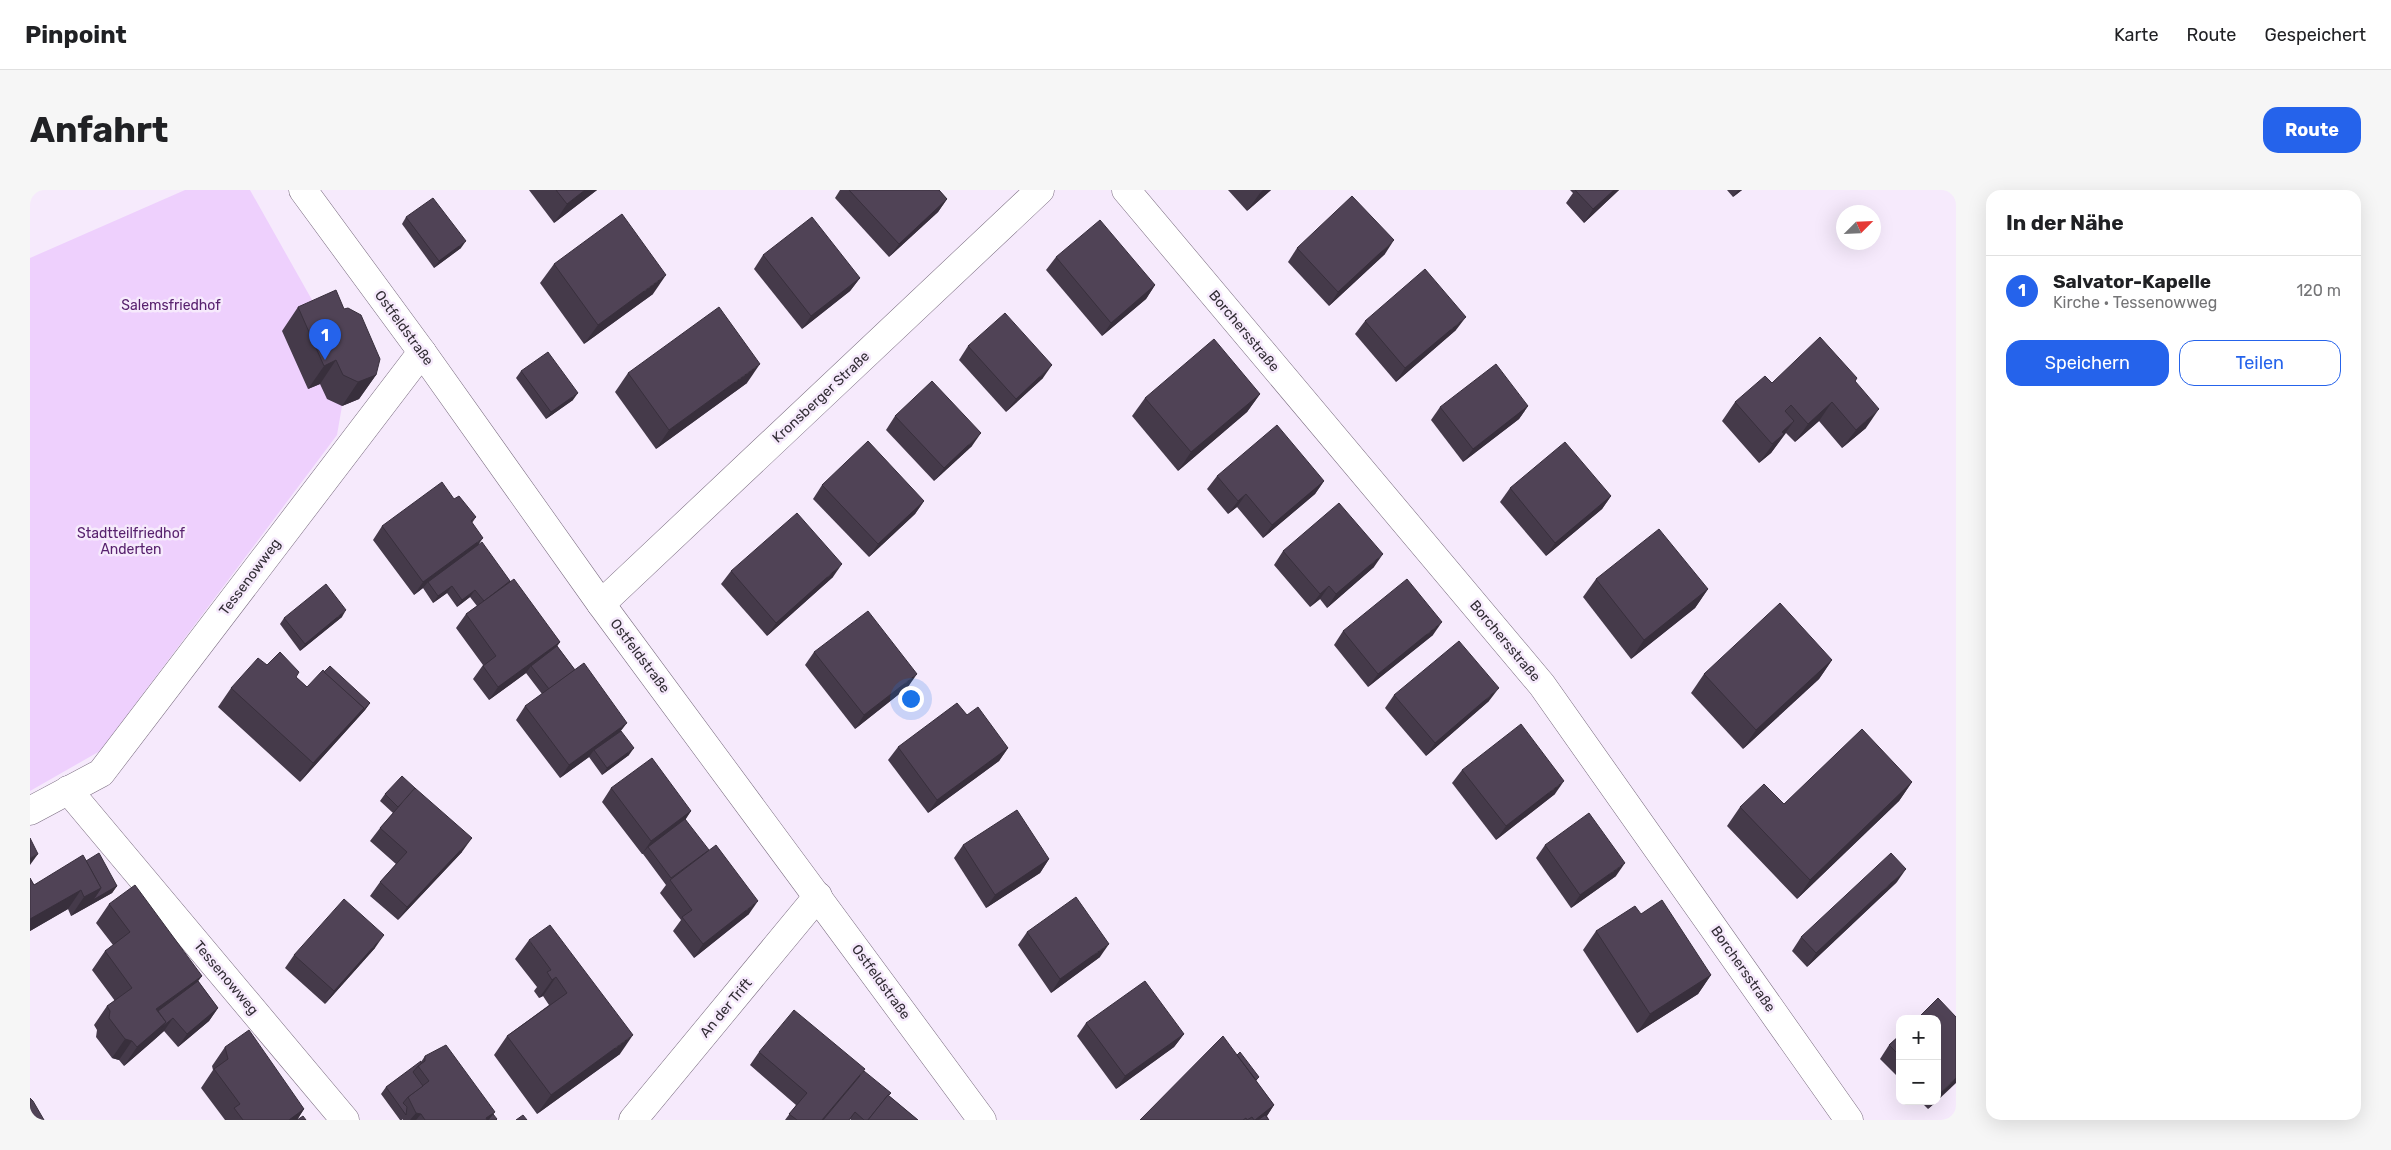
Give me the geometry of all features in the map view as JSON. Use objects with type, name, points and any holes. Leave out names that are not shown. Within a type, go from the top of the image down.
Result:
[{"type":"street","name":"Ostfeldstraße","points":[[302,190],[422,352],[601,604],[982,1120]]},
{"type":"street","name":"Kronsberger Straße","points":[[601,604],[1040,190]]},
{"type":"street","name":"Borchersstraße","points":[[1126,190],[1542,685],[1849,1120]]},
{"type":"street","name":"Tessenowweg","points":[[30,811],[101,773],[422,352]]},
{"type":"street","name":"Tessenowweg","points":[[68,790],[345,1120]]},
{"type":"street","name":"An der Trift","points":[[633,1120],[818,896]]},
{"type":"green space","points":[[185,190],[250,190],[316,307],[359,399],[342,406],[337,435],[100,751],[30,791],[30,258]]},
{"type":"building","points":[[556,190],[585,190],[567,204]]},
{"type":"building","points":[[849,190],[939,190],[947,199],[899,244]]},
{"type":"building","points":[[1575,190],[1614,190],[1593,209]]},
{"type":"building","points":[[1352,196],[1394,240],[1338,292],[1297,248]]},
{"type":"building","points":[[433,198],[466,241],[439,261],[406,217]]},
{"type":"building","points":[[622,214],[666,275],[598,325],[554,264]]},
{"type":"building","points":[[812,217],[860,278],[811,316],[763,255]]},
{"type":"building","points":[[1100,220],[1155,285],[1111,323],[1056,257]]},
{"type":"building","points":[[1425,269],[1466,317],[1405,368],[1365,321]]},
{"type":"building","points":[[336,290],[344,309],[348,308],[361,315],[380,359],[376,375],[358,382],[343,375],[336,360],[324,366],[298,307]]},
{"type":"building","points":[[719,307],[760,364],[669,430],[628,373]]},
{"type":"building","points":[[1005,313],[1052,365],[1016,399],[968,346]]},
{"type":"building","points":[[1820,337],[1857,378],[1855,381],[1879,409],[1856,430],[1832,402],[1808,424],[1791,405],[1785,411],[1794,421],[1782,432],[1784,434],[1772,444],[1735,402],[1765,376],[1772,383]]},
{"type":"building","points":[[1214,339],[1260,394],[1191,452],[1145,398]]},
{"type":"building","points":[[548,352],[578,393],[551,412],[521,371]]},
{"type":"building","points":[[1496,364],[1528,406],[1473,449],[1440,407]]},
{"type":"building","points":[[932,381],[981,433],[944,468],[895,416]]},
{"type":"building","points":[[1277,425],[1324,481],[1272,525],[1246,494],[1238,501],[1217,476]]},
{"type":"building","points":[[868,441],[924,501],[878,544],[822,485]]},
{"type":"building","points":[[1565,442],[1611,496],[1555,543],[1510,488]]},
{"type":"building","points":[[442,482],[454,499],[459,496],[476,517],[471,521],[483,538],[423,582],[382,526]]},
{"type":"building","points":[[1339,503],[1383,554],[1336,594],[1329,586],[1320,594],[1283,551]]},
{"type":"building","points":[[797,513],[842,564],[776,623],[731,571]]},
{"type":"building","points":[[1659,529],[1708,589],[1644,640],[1596,579]]},
{"type":"building","points":[[482,542],[510,581],[484,601],[475,590],[462,600],[452,586],[438,596],[428,582]]},
{"type":"building","points":[[514,579],[560,642],[498,687],[483,666],[496,656],[466,614]]},
{"type":"building","points":[[1407,579],[1442,622],[1378,674],[1343,631]]},
{"type":"building","points":[[326,584],[346,610],[305,644],[284,618]]},
{"type":"building","points":[[1780,603],[1832,660],[1756,730],[1704,674]]},
{"type":"building","points":[[868,611],[917,674],[864,715],[814,652]]},
{"type":"building","points":[[1459,641],[1499,688],[1435,743],[1394,695]]},
{"type":"building","points":[[557,646],[575,670],[549,689],[531,666]]},
{"type":"building","points":[[280,652],[299,672],[296,677],[307,687],[323,670],[364,708],[313,763],[231,688],[258,658],[267,665]]},
{"type":"building","points":[[584,663],[627,723],[569,765],[525,706]]},
{"type":"building","points":[[330,666],[370,703],[355,719],[364,708],[324,672]]},
{"type":"building","points":[[957,703],[967,715],[978,707],[1008,748],[937,800],[898,747]]},
{"type":"building","points":[[1521,724],[1564,781],[1506,826],[1462,770]]},
{"type":"building","points":[[1862,729],[1912,782],[1810,880],[1740,807],[1764,784],[1784,804]]},
{"type":"building","points":[[621,731],[634,748],[607,768],[594,750]]},
{"type":"building","points":[[652,758],[691,811],[651,841],[611,788]]},
{"type":"building","points":[[402,776],[415,788],[398,807],[385,794]]},
{"type":"building","points":[[415,788],[472,838],[407,907],[380,882],[407,852],[380,828]]},
{"type":"building","points":[[1017,810],[1049,859],[995,895],[963,845]]},
{"type":"building","points":[[1589,813],[1625,863],[1580,895],[1545,845]]},
{"type":"building","points":[[685,819],[709,850],[671,878],[648,847]]},
{"type":"building","points":[[30,838],[38,854],[30,858]]},
{"type":"building","points":[[716,845],[758,901],[703,944],[682,917],[692,910],[670,880]]},
{"type":"building","points":[[99,853],[117,886],[93,900],[101,888],[86,861]]},
{"type":"building","points":[[1891,853],[1906,869],[1816,953],[1801,937]]},
{"type":"building","points":[[83,855],[101,888],[84,897],[81,890],[30,919],[30,878],[34,885]]},
{"type":"building","points":[[135,885],[202,976],[156,1009],[166,1022],[137,1047],[132,1041],[125,1039],[109,1018],[110,1011],[107,1006],[132,988],[105,951],[130,932],[109,904]]},
{"type":"building","points":[[1076,897],[1109,944],[1060,979],[1027,932]]},
{"type":"building","points":[[344,899],[384,935],[334,991],[294,955]]},
{"type":"building","points":[[1662,900],[1711,975],[1650,1014],[1596,931],[1635,906],[1641,914]]},
{"type":"building","points":[[550,925],[633,1035],[551,1095],[507,1036],[567,993],[556,977],[552,980],[547,972],[551,970],[529,940]]},
{"type":"building","points":[[198,981],[218,1008],[187,1034],[173,1018],[162,1027],[166,1022],[158,1011]]},
{"type":"building","points":[[1145,981],[1184,1034],[1125,1076],[1086,1023]]},
{"type":"building","points":[[1938,998],[1956,1017],[1956,1078],[1941,1092],[1941,1015],[1921,1015]]},
{"type":"building","points":[[794,1010],[865,1069],[822,1120],[797,1120],[789,1114],[807,1093],[759,1052]]},
{"type":"building","points":[[249,1030],[304,1109],[289,1120],[243,1120],[234,1108],[240,1104],[214,1069],[228,1059],[225,1047]]},
{"type":"building","points":[[1223,1036],[1274,1105],[1255,1120],[1252,1117],[1247,1120],[1246,1118],[1243,1120],[1140,1120]]},
{"type":"building","points":[[1896,1039],[1896,1052],[1889,1045]]},
{"type":"building","points":[[446,1045],[495,1112],[486,1118],[487,1120],[425,1120],[421,1114],[416,1113],[408,1097],[429,1081],[418,1066],[425,1061],[425,1056]]},
{"type":"building","points":[[1240,1052],[1259,1077],[1256,1080],[1237,1055]]},
{"type":"building","points":[[421,1061],[421,1064],[413,1072],[423,1086],[403,1103],[407,1107],[406,1115],[386,1087]]},
{"type":"building","points":[[864,1071],[891,1093],[868,1120],[864,1120],[855,1112],[849,1120],[823,1120]]},
{"type":"building","points":[[888,1095],[918,1120],[868,1120]]},
{"type":"building","points":[[30,1098],[33,1101],[44,1120],[30,1120]]},
{"type":"building","points":[[493,1114],[497,1119],[488,1120]]},
{"type":"building","points":[[523,1115],[527,1120],[516,1120]]},
{"type":"building","points":[[1265,1115],[1269,1120],[1258,1120]]},
{"type":"building","points":[[303,1116],[306,1120],[297,1120]]},
{"type":"place","name":"Salvator-Kapelle","points":[[325,360]]},
{"type":"park label","name":"Salemsfriedhof","points":[[171,305]]},
{"type":"park label","name":"Stadtteilfriedhof Anderten","points":[[131,542]]}]
